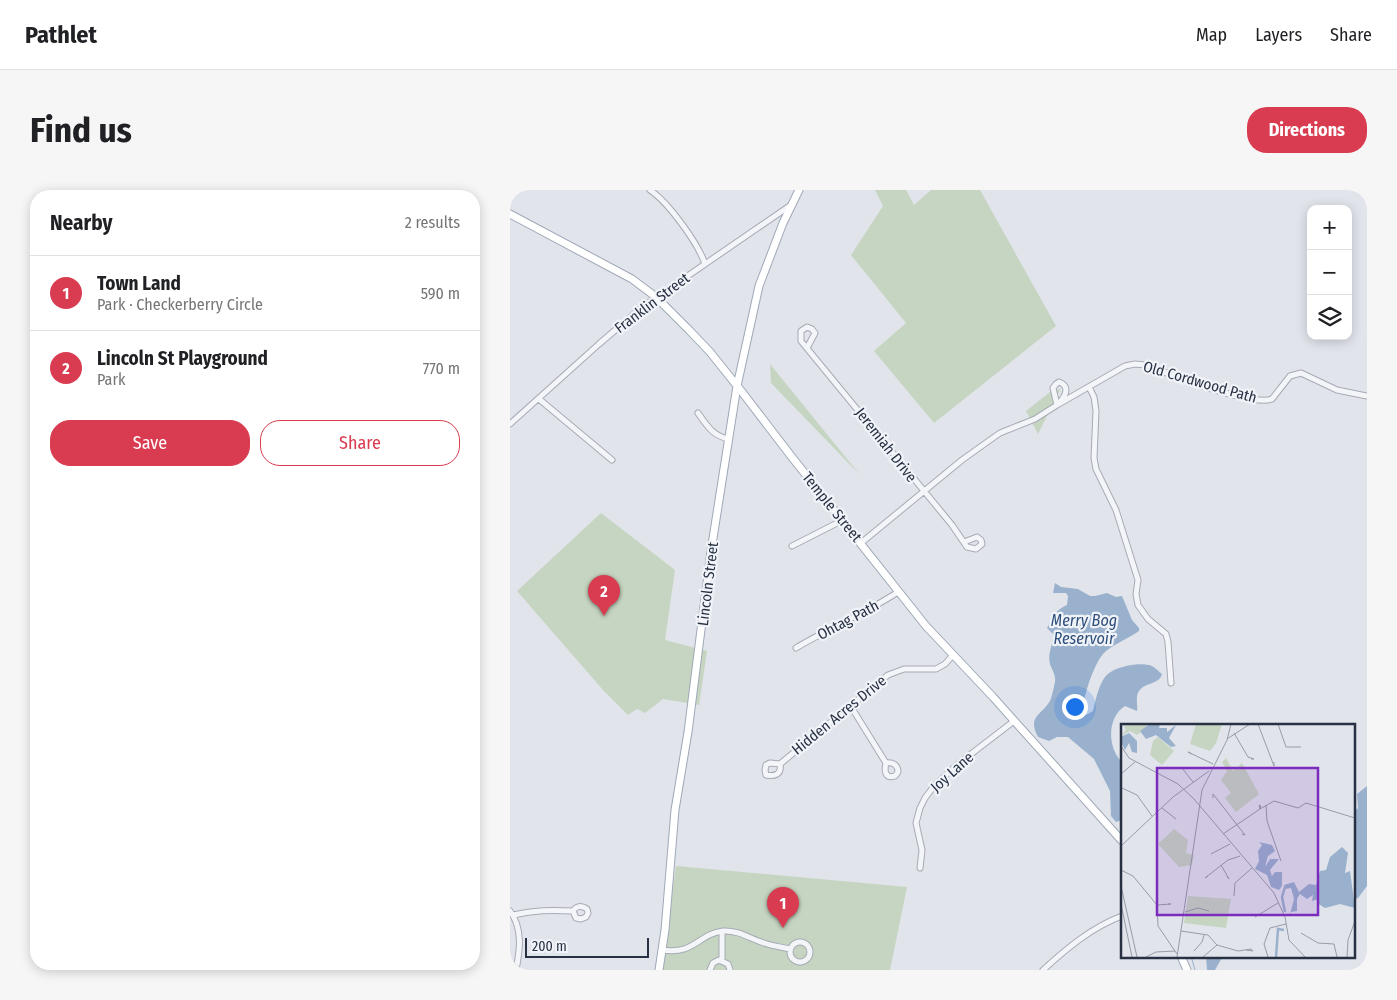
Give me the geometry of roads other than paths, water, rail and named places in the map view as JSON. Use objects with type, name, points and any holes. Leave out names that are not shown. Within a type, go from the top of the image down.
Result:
[{"type":"main road","name":"Franklin Street","points":[[791,205],[799,190]]},
{"type":"main road","name":"Lincoln Street","points":[[660,970],[675,810],[688,732],[706,586],[737,386],[757,291],[767,261],[791,205]]},
{"type":"main road","name":"Temple Street","points":[[510,214],[617,270],[656,297],[710,352],[926,626],[1014,720],[1121,840]]},
{"type":"main road","points":[[1182,958],[1187,970]]},
{"type":"street","points":[[650,190],[660,198],[684,229],[698,248],[705,264]]},
{"type":"street","name":"Franklin Street","points":[[510,424],[599,344],[656,297],[791,205]]},
{"type":"street","name":"Jeremiah Drive","points":[[807,348],[964,542]]},
{"type":"street","name":"Old Cordwood Path","points":[[861,542],[924,493],[962,460],[1000,433],[1036,419],[1125,366],[1142,364],[1196,384],[1256,400],[1268,401],[1272,399],[1290,376],[1301,373],[1337,390],[1367,396]]},
{"type":"street","points":[[1089,387],[1094,397],[1096,411],[1094,458],[1096,469],[1116,510],[1122,528],[1138,580],[1136,594],[1138,605],[1148,619],[1166,634],[1171,683]]},
{"type":"street","points":[[539,399],[612,460]]},
{"type":"street","points":[[698,413],[713,433],[719,437],[729,439]]},
{"type":"street","points":[[792,546],[843,520]]},
{"type":"street","name":"Ohtag Path","points":[[796,648],[898,592]]},
{"type":"street","name":"Hidden Acres Drive","points":[[780,764],[876,683],[895,672],[909,668],[936,670],[953,655]]},
{"type":"street","points":[[850,706],[886,763]]},
{"type":"street","name":"Joy Lane","points":[[920,868],[922,850],[916,823],[925,798],[934,786],[958,764],[1014,720]]},
{"type":"street","points":[[516,970],[520,943],[519,932],[511,913],[538,910],[573,911]]},
{"type":"street","points":[[1043,970],[1059,955],[1098,927],[1121,916]]},
{"type":"street","points":[[662,950],[676,951],[689,948],[710,935],[722,932],[737,932],[762,942],[790,949]]},
{"type":"street","points":[[722,932],[722,960]]},
{"type":"street","points":[[802,942],[809,949],[809,956],[805,961],[795,961],[791,957],[790,949],[795,943],[802,942]]},
{"type":"street","points":[[710,970],[713,963],[722,960]]},
{"type":"street","points":[[722,960],[728,964],[730,970]]},
{"type":"water","name":"Merry Bog Reservoir","points":[[1055,583],[1061,587],[1078,589],[1090,596],[1107,593],[1116,597],[1122,596],[1132,620],[1139,628],[1139,631],[1110,648],[1099,659],[1086,693],[1083,710],[1084,716],[1093,711],[1101,685],[1108,673],[1113,670],[1125,666],[1144,664],[1153,666],[1162,674],[1158,680],[1139,691],[1137,711],[1125,706],[1119,711],[1112,725],[1111,733],[1114,749],[1121,761],[1121,820],[1116,822],[1111,816],[1110,791],[1094,759],[1068,737],[1057,737],[1049,741],[1038,737],[1035,730],[1036,717],[1050,701],[1055,682],[1049,660],[1053,634],[1047,628],[1057,612],[1067,605],[1068,596],[1066,593],[1053,593]]},
{"type":"water","points":[[1367,786],[1367,886],[1358,898],[1354,900],[1354,812],[1358,808],[1357,794]]},
{"type":"water","points":[[1206,958],[1222,958],[1215,970],[1207,970]]},
{"type":"waterway","points":[[1192,958],[1195,970]]},
{"type":"place","name":"Lincoln St Playground","points":[[604,616]]},
{"type":"place","name":"Town Land","points":[[783,928]]}]
